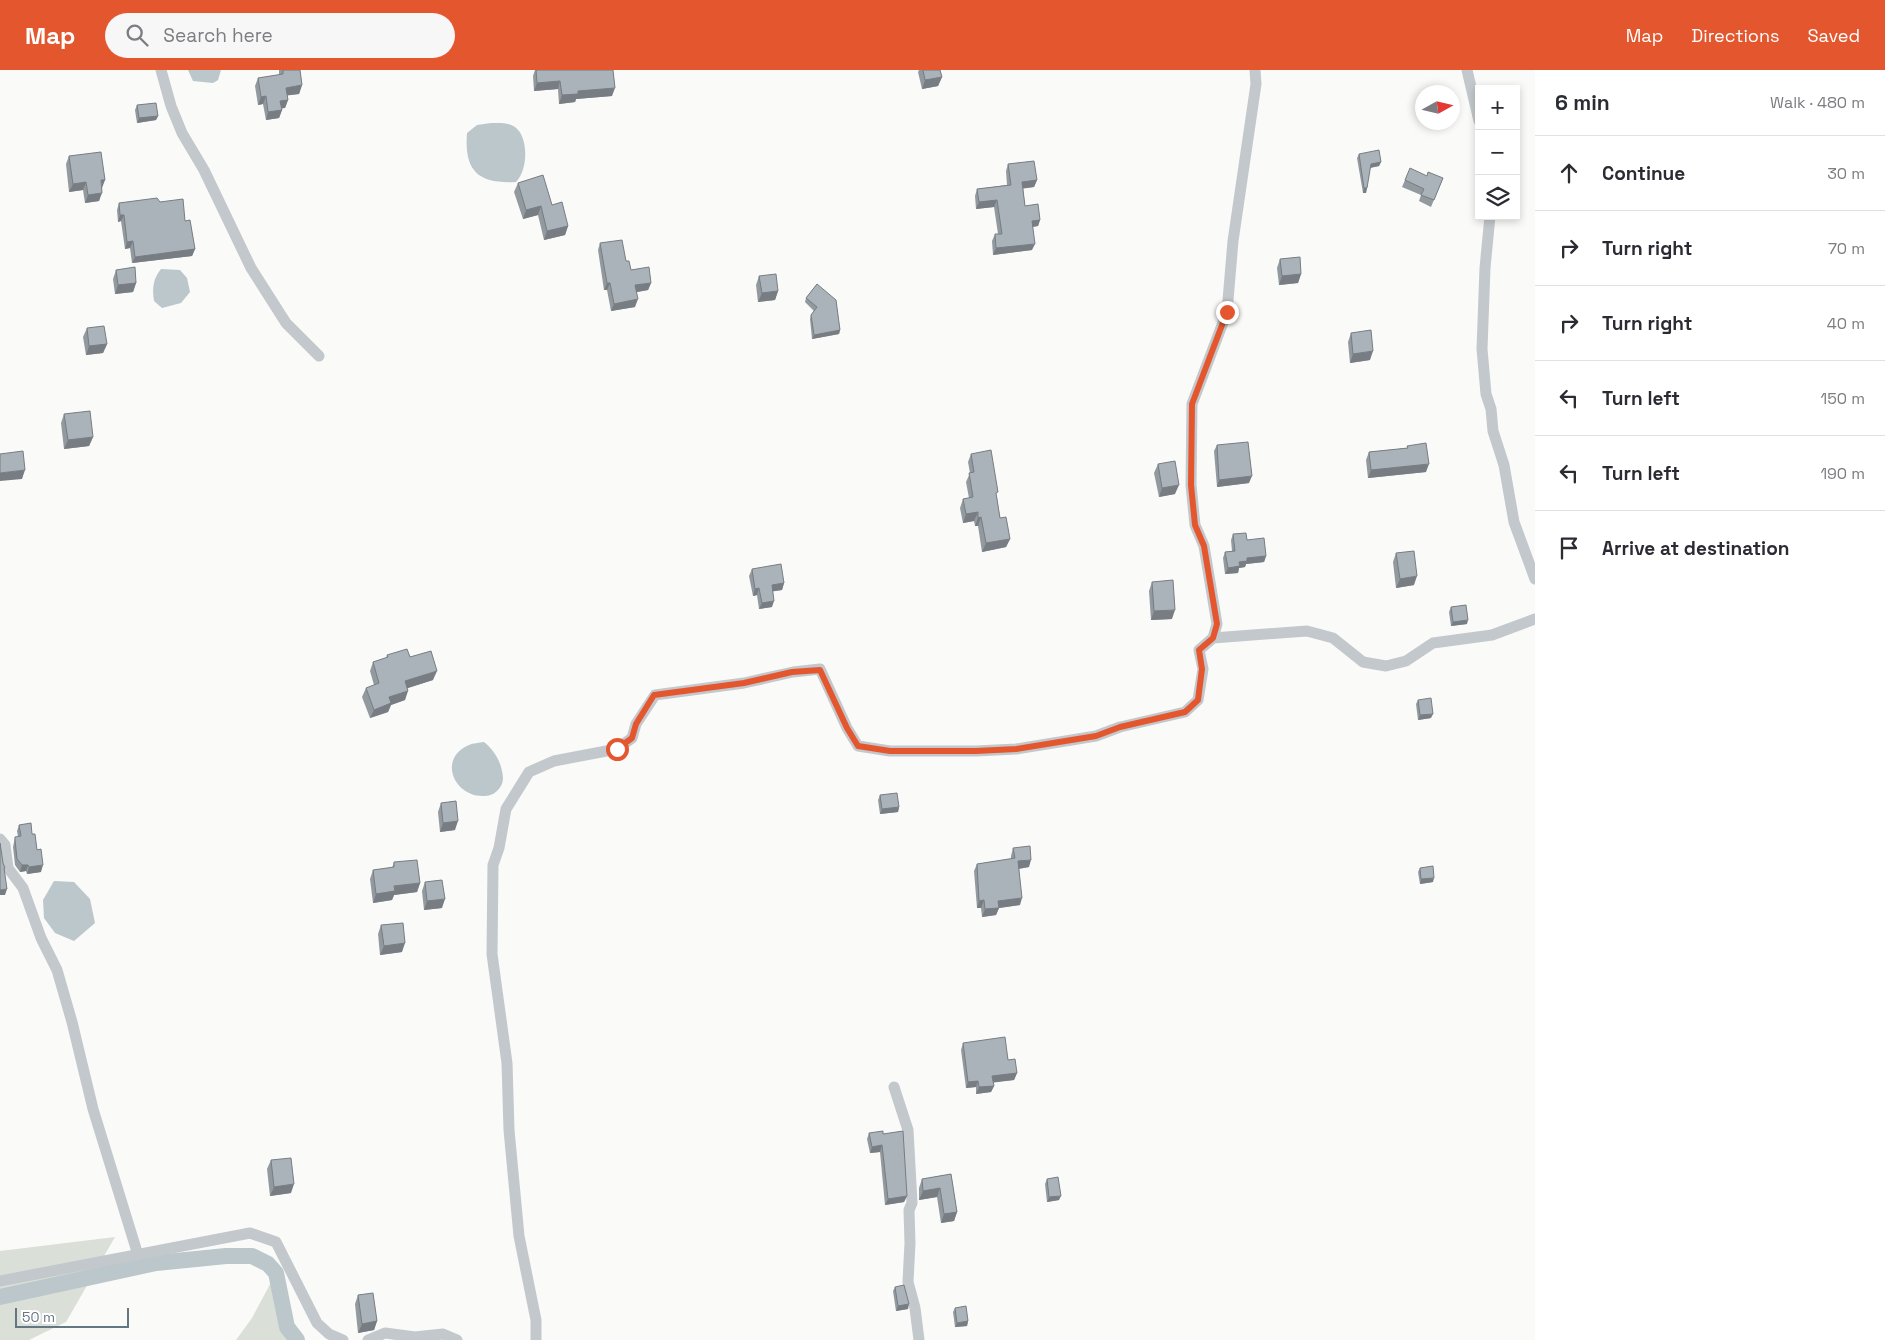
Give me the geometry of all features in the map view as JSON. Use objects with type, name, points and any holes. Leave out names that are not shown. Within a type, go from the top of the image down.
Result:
[{"type":"street","points":[[161,70],[171,106],[182,133],[208,178],[251,268],[286,323],[319,356]]},
{"type":"street","points":[[536,1340],[536,1320],[519,1236],[509,1130],[507,1062],[492,954],[493,865],[499,848],[506,810],[530,772],[554,761],[617,749],[632,738],[636,724],[654,695],[744,683],[792,672],[820,670],[847,728],[858,746],[890,751],[1016,749],[1096,736],[1120,727],[1185,712],[1198,700],[1202,669],[1199,650],[1213,638],[1217,624],[1204,546],[1195,525],[1191,485],[1192,404],[1227,312],[1233,241],[1256,84],[1255,70]]},
{"type":"street","points":[[1467,70],[1475,104]]},
{"type":"street","points":[[1490,220],[1485,268],[1482,349],[1486,394],[1491,409],[1493,431],[1504,465],[1514,522],[1535,580]]},
{"type":"street","points":[[1213,638],[1307,631],[1333,638],[1363,662],[1386,666],[1406,661],[1433,643],[1492,635],[1535,619]]},
{"type":"street","points":[[0,838],[5,845],[8,868],[22,888],[41,938],[57,970],[93,1109],[138,1255]]},
{"type":"street","points":[[894,1087],[908,1130],[912,1203],[909,1210],[908,1282],[915,1308],[919,1340]]},
{"type":"street","points":[[0,1281],[250,1233],[276,1242],[317,1322],[329,1334],[343,1340]]},
{"type":"street","points":[[368,1340],[385,1333],[415,1337],[443,1334],[457,1340]]},
{"type":"shaded area","points":[[188,70],[221,70],[218,80],[213,83],[193,81]]},
{"type":"shaded area","points":[[491,123],[512,125],[520,132],[523,138],[525,162],[520,177],[516,182],[492,181],[476,172],[471,166],[468,157],[467,133],[477,125]]},
{"type":"shaded area","points":[[161,269],[180,270],[187,278],[190,292],[181,303],[162,308],[154,301],[154,284],[156,276]]},
{"type":"shaded area","points":[[484,742],[497,758],[501,767],[503,782],[497,791],[483,796],[464,790],[457,783],[452,767],[454,758],[459,751],[471,744]]},
{"type":"shaded area","points":[[54,881],[74,882],[90,899],[95,923],[74,941],[55,933],[44,918],[43,900]]},
{"type":"shaded area","points":[[115,1237],[66,1322],[29,1340],[0,1340],[0,1251]]},
{"type":"shaded area","points":[[276,1273],[296,1340],[236,1340],[252,1318]]},
{"type":"building","points":[[283,70],[300,70],[302,85],[286,88],[288,100],[280,101],[282,110],[268,112],[266,96],[261,97],[258,78],[283,74]]},
{"type":"building","points":[[536,70],[613,70],[615,88],[578,91],[578,94],[562,95],[560,81],[537,83]]},
{"type":"building","points":[[923,70],[940,70],[942,77],[925,80]]},
{"type":"building","points":[[156,103],[158,116],[139,118],[137,105]]},
{"type":"building","points":[[1379,150],[1381,162],[1371,164],[1367,188],[1364,188],[1359,154]]},
{"type":"building","points":[[101,152],[105,180],[101,180],[102,193],[88,195],[86,182],[73,184],[69,156]]},
{"type":"building","points":[[1034,161],[1037,180],[1022,182],[1025,206],[1038,204],[1040,220],[1032,221],[1035,244],[996,248],[995,234],[1002,234],[997,200],[979,202],[977,189],[1011,185],[1008,164]]},
{"type":"building","points":[[1410,168],[1427,176],[1428,172],[1443,178],[1434,200],[1421,195],[1424,189],[1405,180]]},
{"type":"building","points":[[543,175],[552,205],[562,202],[568,226],[547,231],[541,206],[526,210],[518,183]]},
{"type":"building","points":[[157,198],[160,202],[183,199],[185,221],[190,220],[195,249],[135,257],[133,241],[127,242],[124,215],[120,215],[119,203]]},
{"type":"building","points":[[622,240],[626,261],[629,261],[631,270],[649,267],[651,283],[635,285],[638,299],[614,304],[610,283],[607,283],[600,243]]},
{"type":"building","points":[[1300,257],[1301,274],[1282,276],[1280,259]]},
{"type":"building","points":[[135,267],[136,283],[118,285],[116,270]]},
{"type":"building","points":[[776,274],[778,291],[762,293],[759,276]]},
{"type":"building","points":[[817,284],[836,300],[840,330],[814,335],[811,315],[817,307],[806,298]]},
{"type":"building","points":[[104,326],[107,344],[89,346],[87,328]]},
{"type":"building","points":[[1371,330],[1373,351],[1353,354],[1351,333]]},
{"type":"building","points":[[90,411],[93,437],[68,440],[64,414]]},
{"type":"building","points":[[1248,442],[1252,476],[1219,480],[1217,445]]},
{"type":"building","points":[[1426,443],[1429,464],[1371,470],[1369,452],[1408,448],[1407,446]]},
{"type":"building","points":[[991,450],[1000,518],[1006,517],[1010,539],[986,543],[981,517],[978,518],[978,512],[966,514],[963,499],[973,497],[969,473],[974,472],[971,454]]},
{"type":"building","points":[[23,451],[25,470],[0,473],[0,454]]},
{"type":"building","points":[[1175,461],[1179,485],[1162,488],[1158,464]]},
{"type":"building","points":[[1246,533],[1247,540],[1264,538],[1266,556],[1247,558],[1247,561],[1239,562],[1240,566],[1228,568],[1225,552],[1235,551],[1233,534]]},
{"type":"building","points":[[1414,551],[1417,576],[1400,579],[1396,553]]},
{"type":"building","points":[[781,564],[784,583],[772,585],[774,601],[762,603],[759,588],[755,589],[752,569]]},
{"type":"building","points":[[1173,580],[1175,610],[1154,611],[1152,582]]},
{"type":"building","points":[[1466,605],[1468,620],[1453,622],[1451,607]]},
{"type":"building","points":[[407,649],[410,657],[431,651],[437,671],[405,681],[408,691],[389,697],[391,703],[374,710],[366,688],[379,683],[373,662],[388,657],[387,655]]},
{"type":"building","points":[[1431,698],[1433,714],[1420,715],[1418,700]]},
{"type":"building","points":[[897,793],[899,807],[882,809],[880,795]]},
{"type":"building","points":[[456,801],[458,821],[443,823],[441,803]]},
{"type":"building","points":[[31,823],[32,834],[35,834],[37,850],[41,849],[43,865],[29,867],[28,865],[22,865],[17,859],[15,837],[21,836],[19,825]]},
{"type":"building","points":[[0,843],[7,889],[0,890]]},
{"type":"building","points":[[1030,846],[1031,860],[1018,861],[1022,898],[998,901],[999,908],[985,909],[984,900],[979,901],[977,864],[1015,858],[1013,848]]},
{"type":"building","points":[[417,860],[420,883],[394,886],[395,891],[376,894],[373,870],[394,867],[394,862]]},
{"type":"building","points":[[1433,866],[1434,878],[1421,879],[1420,868]]},
{"type":"building","points":[[442,880],[445,899],[427,901],[425,882]]},
{"type":"building","points":[[403,923],[405,943],[384,946],[381,925]]},
{"type":"building","points":[[1005,1037],[1008,1060],[1015,1059],[1017,1073],[992,1076],[994,1086],[979,1087],[978,1081],[968,1082],[963,1043]]},
{"type":"building","points":[[883,1131],[883,1134],[903,1131],[907,1196],[888,1199],[882,1145],[872,1147],[869,1133]]},
{"type":"building","points":[[291,1158],[294,1184],[274,1187],[271,1160]]},
{"type":"building","points":[[951,1174],[957,1212],[944,1214],[940,1188],[923,1191],[922,1179]]},
{"type":"building","points":[[1058,1177],[1061,1196],[1049,1197],[1047,1179]]},
{"type":"building","points":[[904,1285],[909,1304],[898,1306],[895,1287]]},
{"type":"building","points":[[373,1293],[377,1321],[362,1324],[358,1295]]},
{"type":"building","points":[[966,1306],[968,1321],[957,1323],[955,1308]]},
{"type":"waterway","points":[[0,1297],[156,1263],[226,1256],[252,1256],[268,1264],[276,1273],[287,1327],[297,1340]]},
{"type":"route","points":[[617,749],[632,738],[636,724],[654,695],[744,683],[792,672],[820,670],[847,728],[858,746],[890,751],[1016,749],[1096,736],[1120,727],[1185,712],[1198,700],[1202,669],[1199,650],[1213,638],[1217,624],[1204,546],[1195,525],[1191,485],[1192,404],[1227,312]]}]
